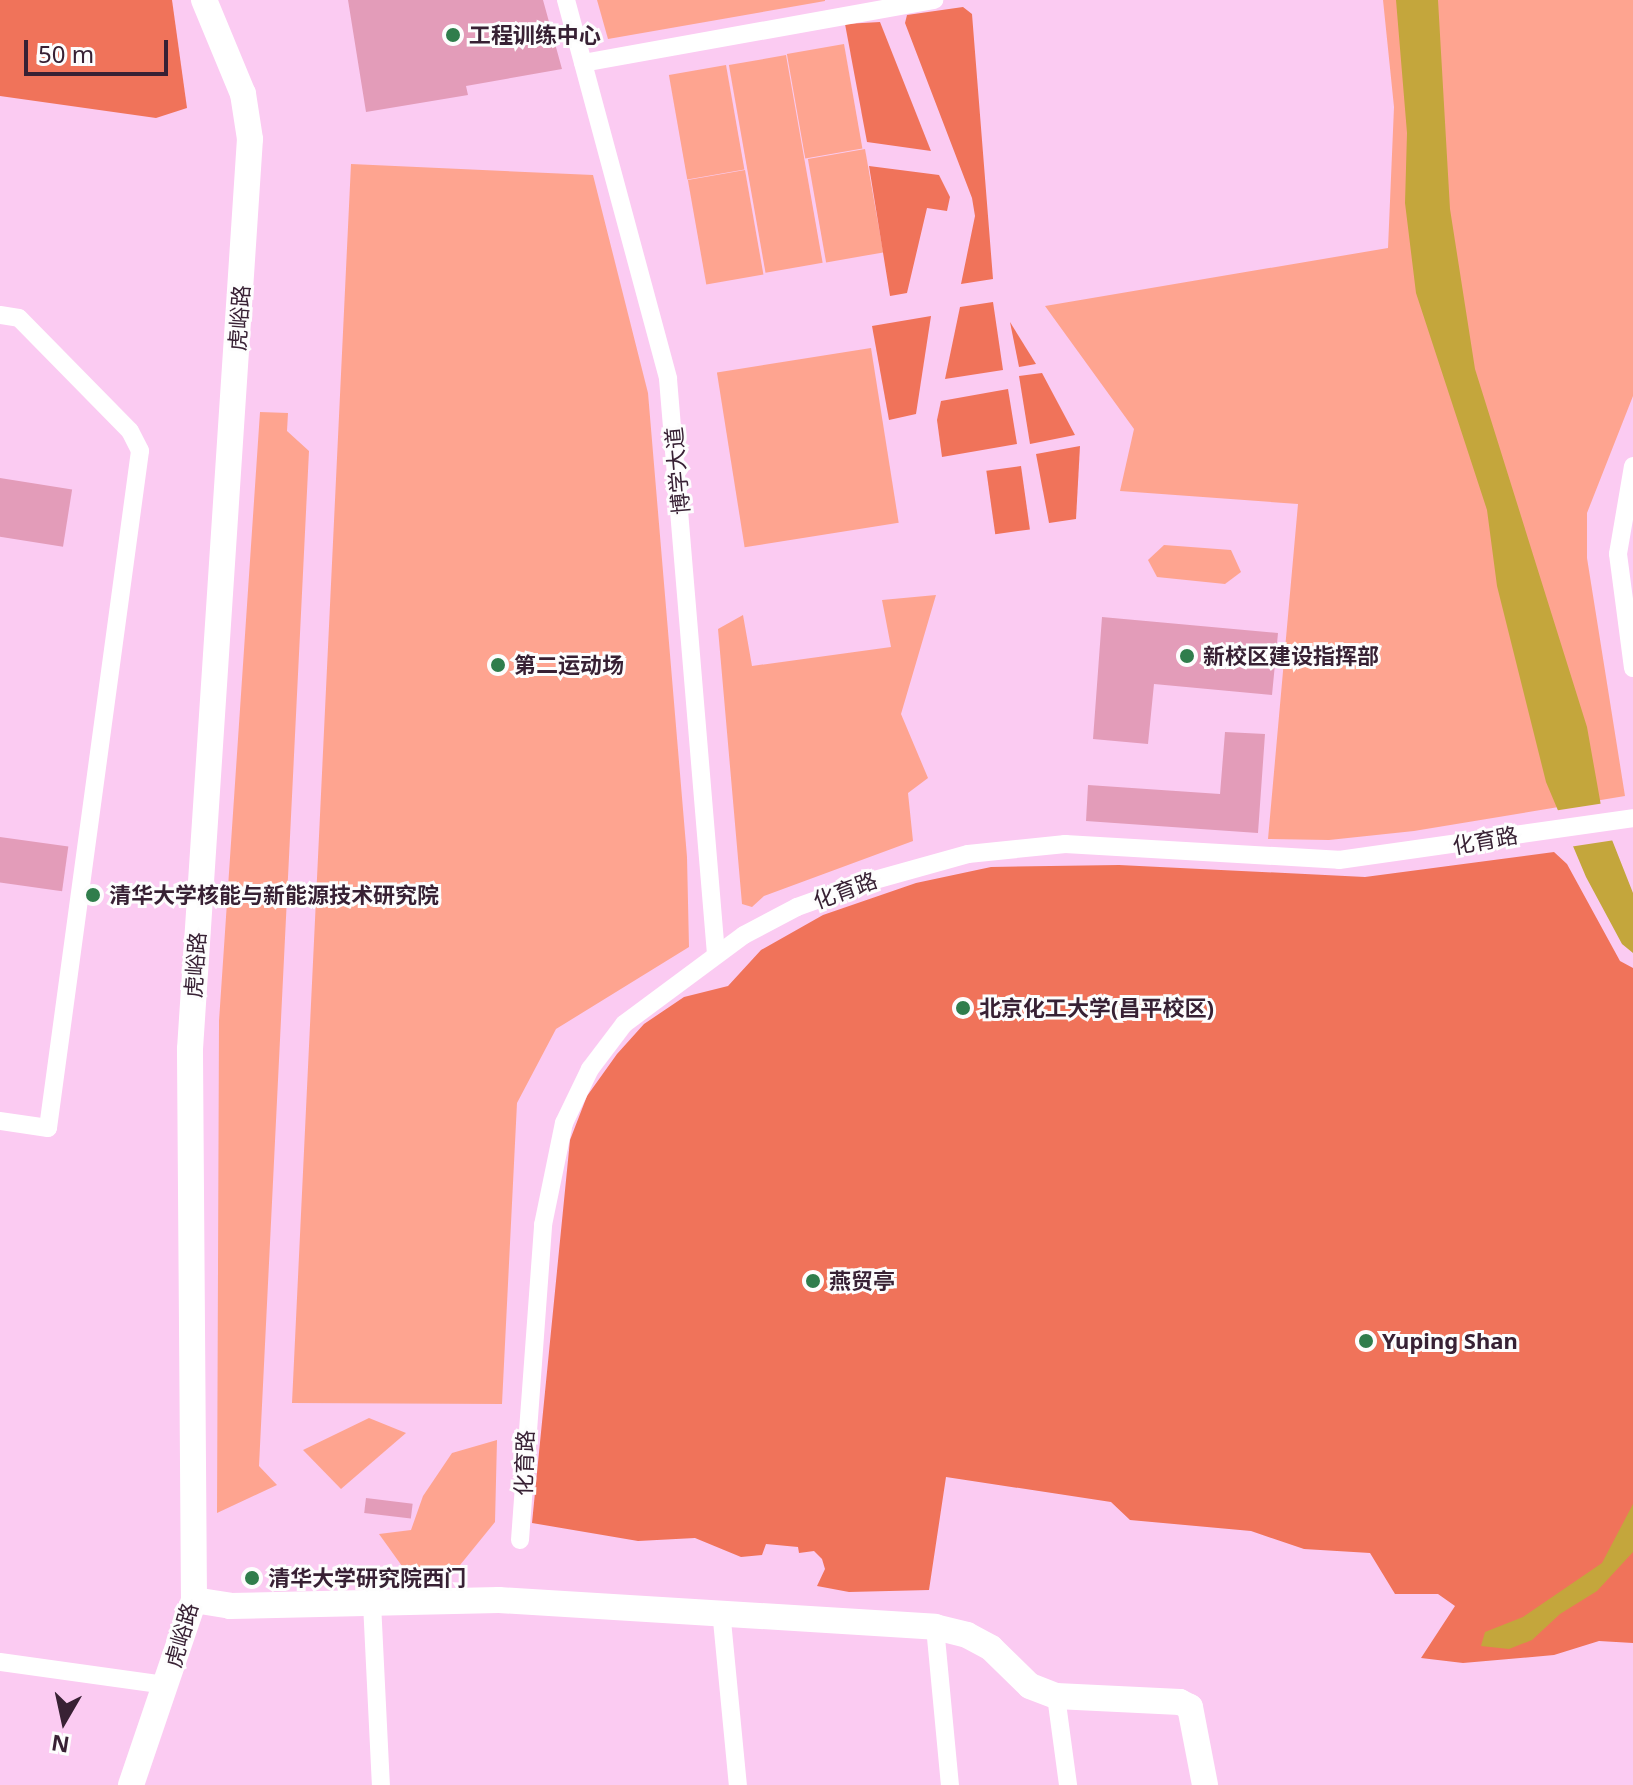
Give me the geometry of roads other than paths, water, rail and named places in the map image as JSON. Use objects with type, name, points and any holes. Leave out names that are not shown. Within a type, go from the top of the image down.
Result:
[{"type":"street","name":"虎峪路","points":[[131,1785],[194,1600],[190,1049],[250,139],[243,94],[204,0]]},
{"type":"street","name":"博学大道","points":[[566,0],[668,379],[716,954]]},
{"type":"street","points":[[583,63],[934,0]]},
{"type":"street","points":[[0,315],[19,318],[130,431],[140,451],[48,1128],[0,1121]]},
{"type":"street","points":[[1633,466],[1619,529],[1633,668]]},
{"type":"street","name":"化育路","points":[[520,1540],[543,1225],[553,1154],[576,1093],[603,1049],[653,999],[716,954],[797,907],[920,864],[968,854],[1065,844],[1328,861],[1628,819]]},
{"type":"street","points":[[194,1600],[230,1606],[499,1600],[721,1610],[935,1627],[967,1635],[1013,1666],[1030,1686],[1056,1696],[1180,1702],[1190,1707],[1205,1785]]},
{"type":"street","points":[[372,1603],[381,1785]]},
{"type":"street","points":[[721,1610],[738,1785]]},
{"type":"street","points":[[935,1627],[950,1785]]},
{"type":"street","points":[[0,1662],[166,1685]]},
{"type":"street","points":[[1056,1696],[1068,1785]]},
{"type":"place","name":"工程训练中心","points":[[453,35]]},
{"type":"place","name":"新校区建设指挥部","points":[[1187,656]]},
{"type":"place","name":"第二运动场","points":[[498,665]]},
{"type":"place","name":"清华大学核能与新能源技术研究院","points":[[93,895]]},
{"type":"place","name":"北京化工大学(昌平校区)","points":[[963,1008]]},
{"type":"place","name":"燕贸亭","points":[[813,1281]]},
{"type":"place","name":"Yuping Shan","points":[[1366,1341]]},
{"type":"place","name":"清华大学研究院西门","points":[[252,1578]]}]
